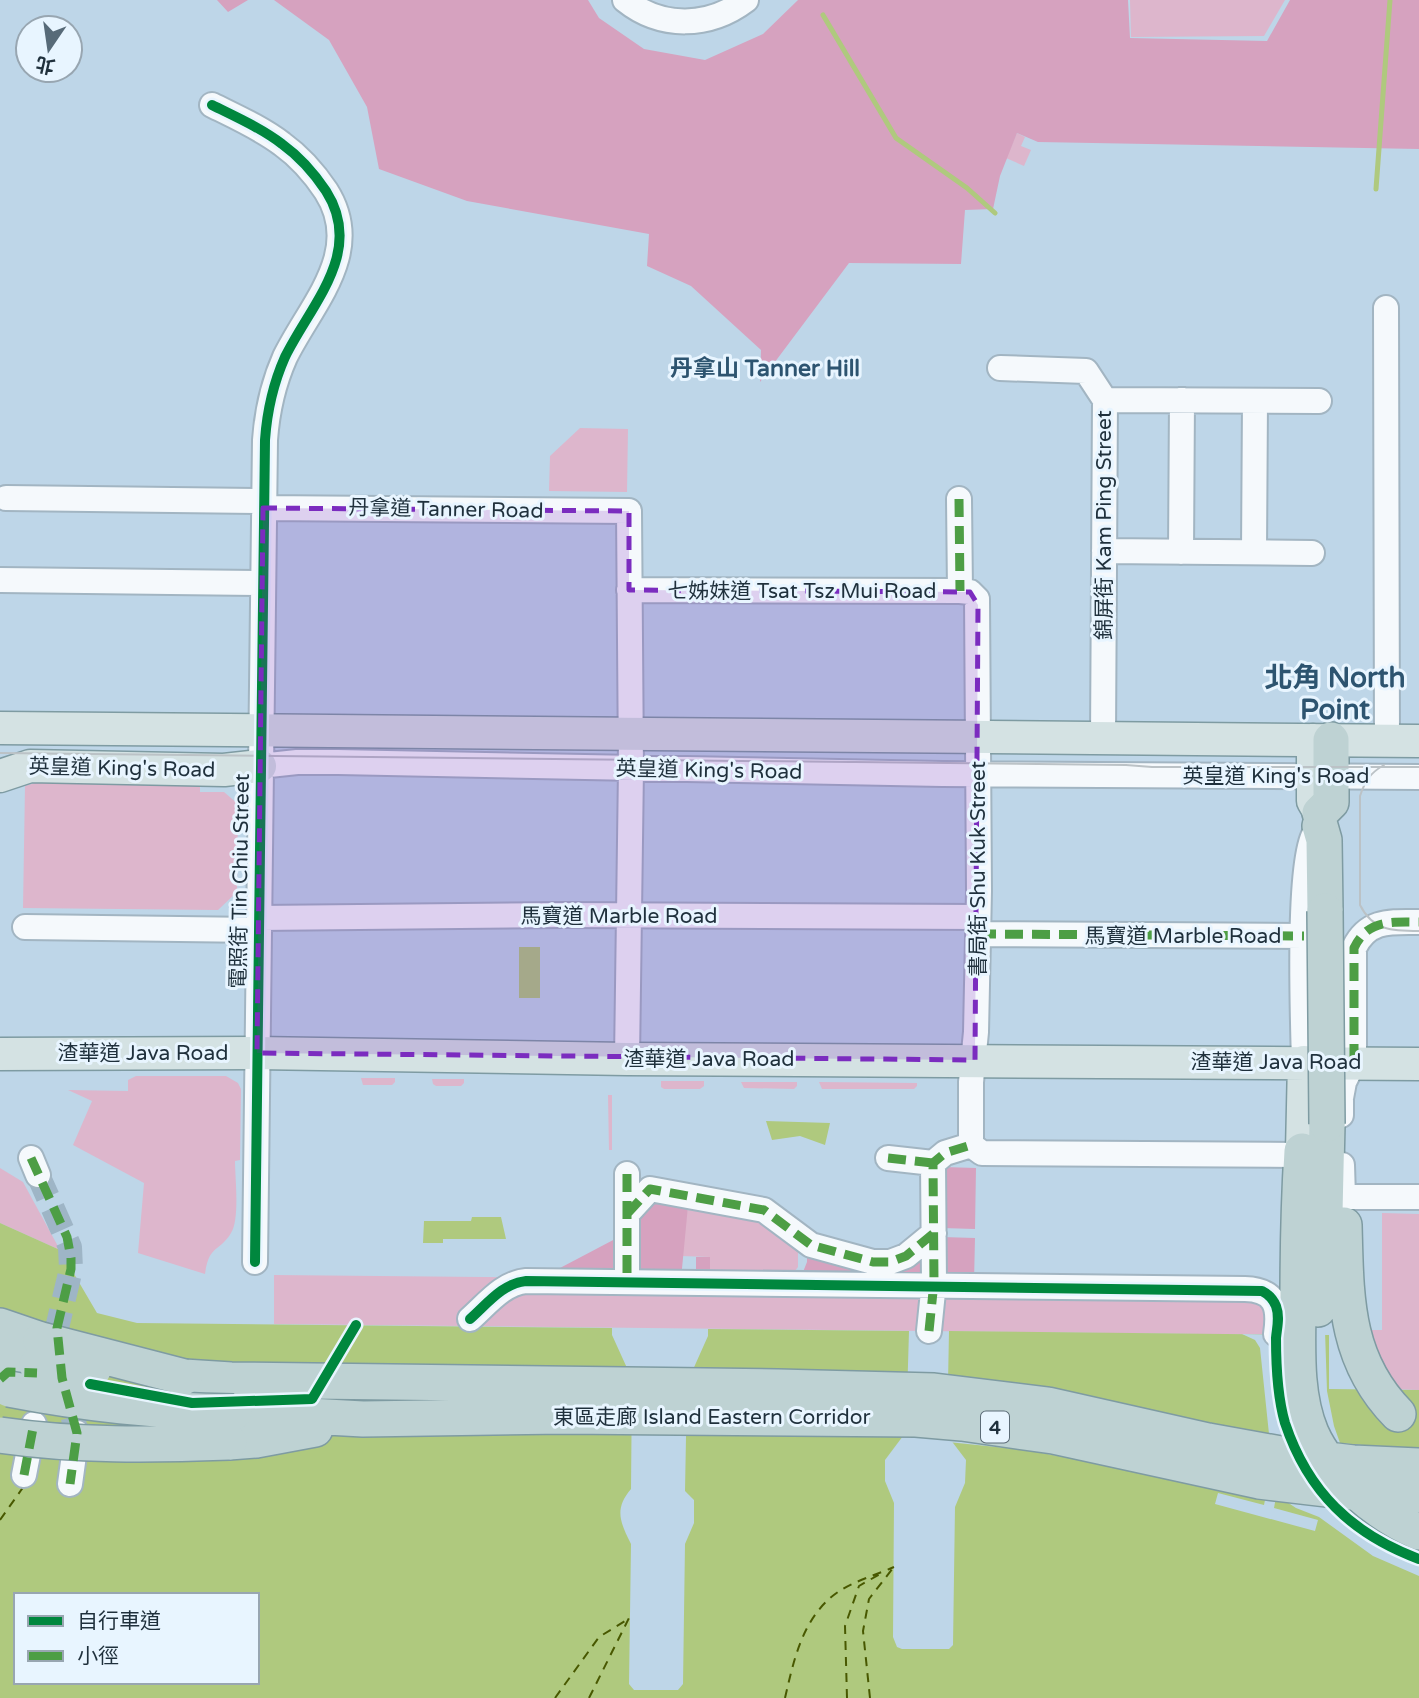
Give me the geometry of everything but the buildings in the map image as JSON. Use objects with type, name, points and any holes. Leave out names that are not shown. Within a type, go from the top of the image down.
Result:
[{"type":"highway","points":[[1322,740],[1322,776],[1331,802],[1320,819],[1324,840],[1314,924],[1334,1258],[1358,1352],[1374,1385],[1408,1420]]},
{"type":"highway","points":[[1302,1152],[1287,1322],[1298,1358],[1304,1414],[1323,1458],[1353,1489],[1377,1509],[1419,1532]]},
{"type":"highway","points":[[1343,1197],[1334,1258],[1318,1281],[1317,1355],[1326,1427],[1344,1478]]},
{"type":"highway","points":[[0,1326],[41,1340],[184,1377]]},
{"type":"highway","name":"東區走廊 Island Eastern Corridor","points":[[0,1358],[37,1365],[184,1377],[934,1391],[1048,1405],[1286,1455],[1353,1463],[1419,1465]]},
{"type":"highway","name":"東區走廊 Island Eastern Corridor","points":[[0,1387],[92,1404],[166,1411],[253,1412],[363,1419],[592,1416],[916,1419],[1053,1436],[1259,1480],[1352,1492],[1419,1495]]},
{"type":"highway","points":[[0,1435],[81,1443],[150,1445],[229,1442],[256,1440],[363,1419]]},
{"type":"main road","name":"英皇道 King's Road","points":[[0,728],[1419,741]]},
{"type":"main road","name":"英皇道 King's Road","points":[[0,776],[15,766],[224,770],[260,766]]},
{"type":"main road","name":"渣華道 Java Road","points":[[0,1054],[257,1052],[627,1059],[1419,1064]]},
{"type":"main road","points":[[1302,1152],[1304,1062]]},
{"type":"street","points":[[625,0],[644,14],[687,23],[715,17],[746,0]]},
{"type":"street","name":"電照街 Tin Chiu Street","points":[[212,105],[269,136],[298,157],[334,204],[341,240],[331,274],[284,359],[271,399],[265,440],[255,1262]]},
{"type":"street","points":[[1386,308],[1387,741]]},
{"type":"street","points":[[1000,368],[1086,371],[1105,400]]},
{"type":"street","name":"錦屏街 Kam Ping Street","points":[[1103,739],[1105,400],[1320,401]]},
{"type":"street","points":[[1181,552],[1182,400]]},
{"type":"street","points":[[1254,552],[1255,401]]},
{"type":"street","name":"丹拿道 Tanner Road","points":[[6,491],[629,511],[629,590]]},
{"type":"street","name":"書局街 Shu Kuk Street","points":[[959,499],[967,592],[978,605],[978,926],[971,1145]]},
{"type":"street","points":[[1104,551],[1312,553]]},
{"type":"street","points":[[0,580],[263,583]]},
{"type":"street","points":[[627,1059],[631,768],[629,590]]},
{"type":"street","name":"七姊妹道 Tsat Tsz Mui Road","points":[[629,590],[967,592]]},
{"type":"street","name":"英皇道 King's Road","points":[[260,766],[296,762],[338,762],[979,774],[1419,777]]},
{"type":"street","name":"馬寶道 Marble Road","points":[[25,927],[628,915],[978,926],[1314,924]]},
{"type":"street","points":[[1419,922],[1386,923],[1368,929],[1361,934],[1354,948],[1354,1062],[1341,1098],[1343,1197],[1419,1197]]},
{"type":"street","points":[[1304,1062],[1314,924]]},
{"type":"street","points":[[888,1158],[933,1163],[945,1153],[971,1145],[982,1153],[1297,1155],[1302,1152]]},
{"type":"street","points":[[929,1331],[933,1286],[933,1163]]},
{"type":"street","points":[[627,1174],[627,1282]]},
{"type":"street","points":[[627,1214],[650,1189],[764,1210],[811,1245],[881,1263],[906,1256],[934,1233]]},
{"type":"street","points":[[470,1319],[505,1288],[518,1282],[627,1282],[1256,1290],[1267,1294],[1276,1306],[1279,1316],[1287,1322]]},
{"type":"street","points":[[24,1475],[34,1423]]},
{"type":"street","points":[[70,1484],[77,1433]]},
{"type":"highlighted area","points":[[263,508],[629,511],[629,590],[970,592],[978,605],[975,1060],[257,1053]]},
{"type":"shaded area","points":[[217,0],[248,0],[228,12]]},
{"type":"shaded area","points":[[274,0],[588,0],[599,18],[644,49],[705,60],[763,34],[798,0],[1128,0],[1130,38],[1267,41],[1290,0],[1419,0],[1419,149],[1038,142],[1017,133],[1000,176],[993,209],[965,210],[961,264],[849,263],[760,382],[761,350],[691,286],[647,266],[649,234],[467,201],[379,169],[367,107],[329,40]]},
{"type":"shaded area","points":[[1130,0],[1285,0],[1264,36],[1131,37]]},
{"type":"shaded area","points":[[1017,133],[1025,137],[1021,146],[1031,150],[1024,166],[1006,158]]},
{"type":"shaded area","points":[[580,428],[628,429],[627,492],[549,491],[550,456]]},
{"type":"shaded area","points":[[35,783],[200,785],[200,792],[224,792],[238,804],[237,892],[218,910],[23,908],[25,786]]},
{"type":"shaded area","points":[[519,947],[540,947],[540,998],[519,998]]},
{"type":"shaded area","points":[[136,1076],[226,1076],[238,1083],[241,1089],[240,1160],[235,1161],[234,1227],[227,1239],[212,1253],[205,1274],[138,1253],[144,1183],[73,1145],[92,1101],[68,1090],[128,1091],[128,1080]]},
{"type":"shaded area","points":[[361,1078],[395,1078],[395,1082],[392,1085],[363,1085]]},
{"type":"shaded area","points":[[432,1079],[464,1079],[464,1083],[461,1086],[436,1086]]},
{"type":"shaded area","points":[[661,1081],[704,1081],[704,1086],[700,1089],[664,1089],[661,1087]]},
{"type":"shaded area","points":[[741,1082],[797,1082],[797,1086],[794,1089],[744,1088]]},
{"type":"shaded area","points":[[819,1082],[917,1083],[917,1086],[914,1089],[822,1089]]},
{"type":"shaded area","points":[[608,1095],[612,1095],[612,1150],[609,1150]]},
{"type":"shaded area","points":[[766,1121],[830,1123],[825,1145],[800,1136],[772,1140]]},
{"type":"shaded area","points":[[943,1167],[976,1168],[975,1229],[942,1228]]},
{"type":"shaded area","points":[[0,1168],[23,1182],[60,1250],[0,1223]]},
{"type":"shaded area","points":[[657,1202],[688,1206],[681,1279],[646,1279],[646,1269],[636,1269],[637,1220]]},
{"type":"shaded area","points":[[688,1206],[760,1219],[798,1248],[798,1267],[788,1280],[1290,1286],[1289,1335],[274,1324],[274,1275],[710,1279],[710,1257],[681,1256]]},
{"type":"shaded area","points":[[1382,1213],[1419,1214],[1419,1390],[1390,1389],[1361,1330],[1382,1330]]},
{"type":"shaded area","points":[[472,1217],[501,1217],[506,1239],[443,1239],[443,1243],[423,1243],[424,1221],[471,1221]]},
{"type":"shaded area","points":[[0,1223],[60,1250],[97,1313],[137,1323],[612,1328],[612,1335],[632,1379],[631,1489],[622,1503],[620,1516],[631,1544],[629,1684],[634,1690],[678,1690],[683,1684],[685,1544],[694,1523],[694,1500],[685,1491],[687,1383],[708,1336],[708,1329],[909,1331],[906,1432],[885,1460],[885,1481],[894,1503],[893,1637],[897,1647],[902,1649],[949,1649],[953,1645],[955,1507],[965,1483],[966,1460],[947,1435],[949,1331],[1329,1335],[1329,1389],[1419,1390],[1419,1698],[0,1698]]},
{"type":"shaded area","points":[[942,1237],[975,1238],[974,1282],[945,1273]]},
{"type":"shaded area","points":[[617,1238],[617,1269],[605,1269],[605,1278],[541,1278]]},
{"type":"shaded area","points":[[927,1251],[922,1277],[801,1277],[807,1254]]},
{"type":"shaded area","points":[[696,1257],[710,1257],[710,1280],[696,1279]]},
{"type":"pier","points":[[1325,1331],[1327,1391],[1340,1443],[1419,1450],[1398,1508],[1419,1547],[1419,1576],[1373,1556],[1319,1517],[1296,1508],[1281,1498],[1276,1497],[1274,1508],[1318,1520],[1315,1531],[1215,1504],[1218,1493],[1264,1505],[1266,1495],[1026,1450],[948,1442],[944,1437],[1183,1419],[1269,1434],[1260,1348],[1255,1340],[1242,1334],[1289,1335]]},
{"type":"waterway","points":[[1376,189],[1390,0]]},
{"type":"waterway","points":[[823,15],[896,138],[967,188],[995,213]]},
{"type":"ferry route","points":[[0,1520],[24,1486]]},
{"type":"ferry route","points":[[785,1698],[802,1639],[816,1613],[844,1588],[894,1567]]},
{"type":"ferry route","points":[[870,1698],[863,1631],[869,1599],[893,1568]]},
{"type":"ferry route","points":[[847,1698],[845,1626],[859,1586],[880,1574]]},
{"type":"ferry route","points":[[589,1698],[629,1618]]},
{"type":"ferry route","points":[[555,1698],[599,1637],[630,1618]]},
{"type":"tunnel","points":[[38,1175],[70,1247],[71,1269],[57,1328],[62,1378],[77,1433]]},
{"type":"tram line","points":[[0,753],[1152,767],[1419,767]]},
{"type":"tram line","points":[[1384,765],[1369,778],[1360,796],[1360,905],[1365,914],[1378,925],[1392,930],[1419,931]]},
{"type":"marked path","points":[[959,499],[960,591]]},
{"type":"marked path","points":[[1354,1062],[1354,948],[1373,927],[1390,923],[1419,922]]},
{"type":"marked path","points":[[978,934],[1304,936]]},
{"type":"marked path","points":[[929,1331],[934,1282],[933,1163],[945,1153],[971,1145]]},
{"type":"marked path","points":[[31,1158],[67,1237],[71,1258],[71,1269],[57,1328],[62,1378],[77,1433],[70,1484]]},
{"type":"marked path","points":[[888,1158],[933,1163]]},
{"type":"marked path","points":[[627,1174],[627,1282]]},
{"type":"marked path","points":[[627,1214],[650,1189],[764,1210],[811,1245],[873,1262],[890,1262],[906,1256],[934,1233]]},
{"type":"marked path","points":[[0,1379],[8,1372],[37,1373]]},
{"type":"marked path","points":[[24,1475],[34,1423]]},
{"type":"cycle path","points":[[212,105],[266,133],[301,160],[326,191],[337,213],[340,235],[330,277],[281,367],[271,398],[265,440],[255,1262]]},
{"type":"cycle path","points":[[470,1319],[503,1290],[526,1281],[1262,1291],[1272,1299],[1277,1310],[1276,1358],[1281,1403],[1285,1423],[1306,1470],[1320,1490],[1353,1523],[1373,1537],[1419,1559]]},
{"type":"cycle path","points":[[90,1384],[192,1403],[312,1399],[356,1325]]},
{"type":"district","name":"丹拿山 Tanner Hill","points":[[765,368]]},
{"type":"district","name":"北角 North Point","points":[[1335,693]]}]
